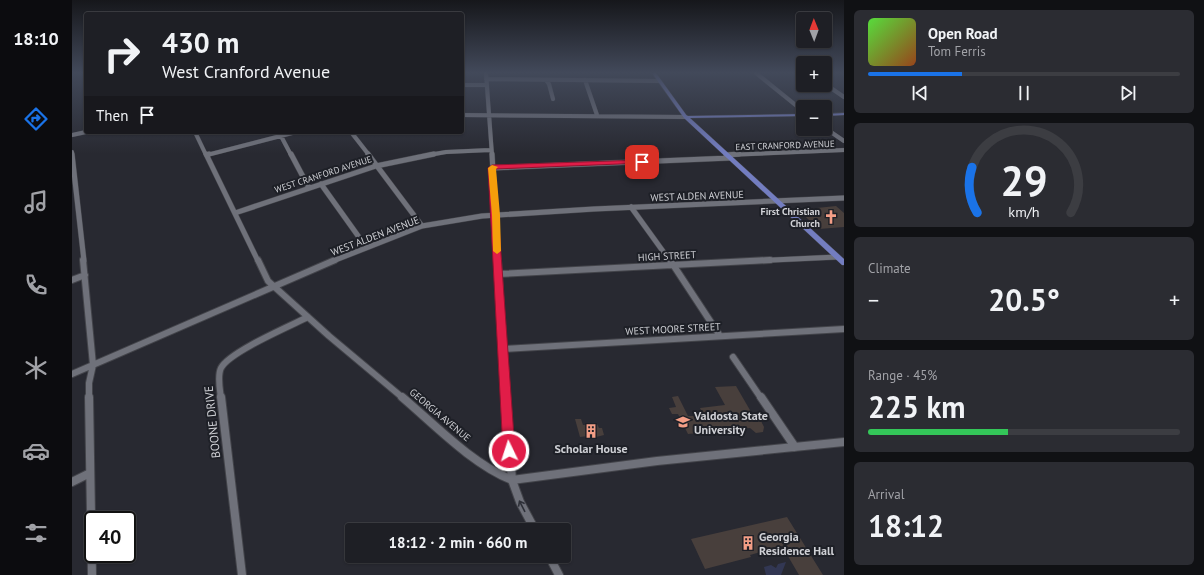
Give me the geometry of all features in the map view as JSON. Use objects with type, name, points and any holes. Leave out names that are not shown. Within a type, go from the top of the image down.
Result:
[{"type":"main road","points":[[673,100],[686,117],[844,263]]},
{"type":"main road","points":[[832,115],[844,114]]},
{"type":"main road","points":[[686,117],[796,115]]},
{"type":"street","points":[[487,100],[496,215],[498,274],[512,480],[520,502],[531,523]]},
{"type":"street","points":[[592,100],[597,115]]},
{"type":"street","points":[[464,114],[686,117]]},
{"type":"street","points":[[72,135],[84,132]]},
{"type":"street","points":[[832,133],[844,141]]},
{"type":"street","name":"GEORGIA AVENUE","points":[[196,134],[268,281],[308,317],[465,450],[497,474],[512,480]]},
{"type":"street","points":[[207,155],[288,134]]},
{"type":"street","points":[[352,134],[422,226]]},
{"type":"street","points":[[281,136],[309,188]]},
{"type":"street","name":"WEST CRANFORD AVENUE","points":[[235,213],[376,166],[446,152],[490,150]]},
{"type":"street","name":"EAST CRANFORD AVENUE","points":[[728,157],[844,150]]},
{"type":"street","points":[[72,152],[75,212],[85,275],[92,365],[89,383],[92,575]]},
{"type":"street","points":[[492,168],[728,157]]},
{"type":"street","points":[[321,184],[366,248]]},
{"type":"street","name":"WEST ALDEN AVENUE","points":[[72,374],[366,248],[422,226],[496,215],[631,207],[844,198]]},
{"type":"street","points":[[631,207],[673,265],[720,336]]},
{"type":"street","name":"HIGH STREET","points":[[498,274],[837,257]]},
{"type":"street","points":[[72,280],[85,275]]},
{"type":"street","name":"BOONE DRIVE","points":[[242,575],[221,407],[219,373],[225,363],[234,355],[308,317]]},
{"type":"street","name":"WEST MOORE STREET","points":[[503,349],[844,329]]},
{"type":"street","points":[[733,357],[795,447]]},
{"type":"street","points":[[512,480],[657,461],[844,442]]},
{"type":"street","points":[[72,482],[90,473]]},
{"type":"street","points":[[553,563],[559,575]]},
{"type":"shaded area","points":[[786,562],[781,575],[766,575],[764,567],[771,565],[776,568],[778,564]]},
{"type":"building","name":"First Christian Church","points":[[836,206],[844,213],[844,227],[819,229],[798,210]]},
{"type":"building","points":[[736,386],[754,417],[761,421],[764,427],[763,432],[756,433],[750,428],[688,434],[678,414],[672,414],[669,408],[676,407],[672,397],[678,396],[688,416],[704,416],[700,408],[725,405],[715,387]]},
{"type":"building","name":"Scholar House","points":[[575,419],[581,419],[583,425],[597,424],[599,428],[602,428],[604,435],[588,439],[588,436],[580,437]]},
{"type":"building","name":"Georgia Residence Hall","points":[[787,517],[823,575],[799,575],[782,546],[750,555],[751,557],[705,569],[691,539]]},
{"type":"slow traffic","points":[[495,167],[492,168],[497,251]]},
{"type":"place","name":"First Christian Church","points":[[831,217]]},
{"type":"place","name":"Valdosta State University","points":[[683,422]]},
{"type":"place","name":"Scholar House","points":[[591,431]]},
{"type":"place","name":"Georgia Residence Hall","points":[[748,543]]},
{"type":"route","points":[[509,451],[492,168],[642,162]]}]
